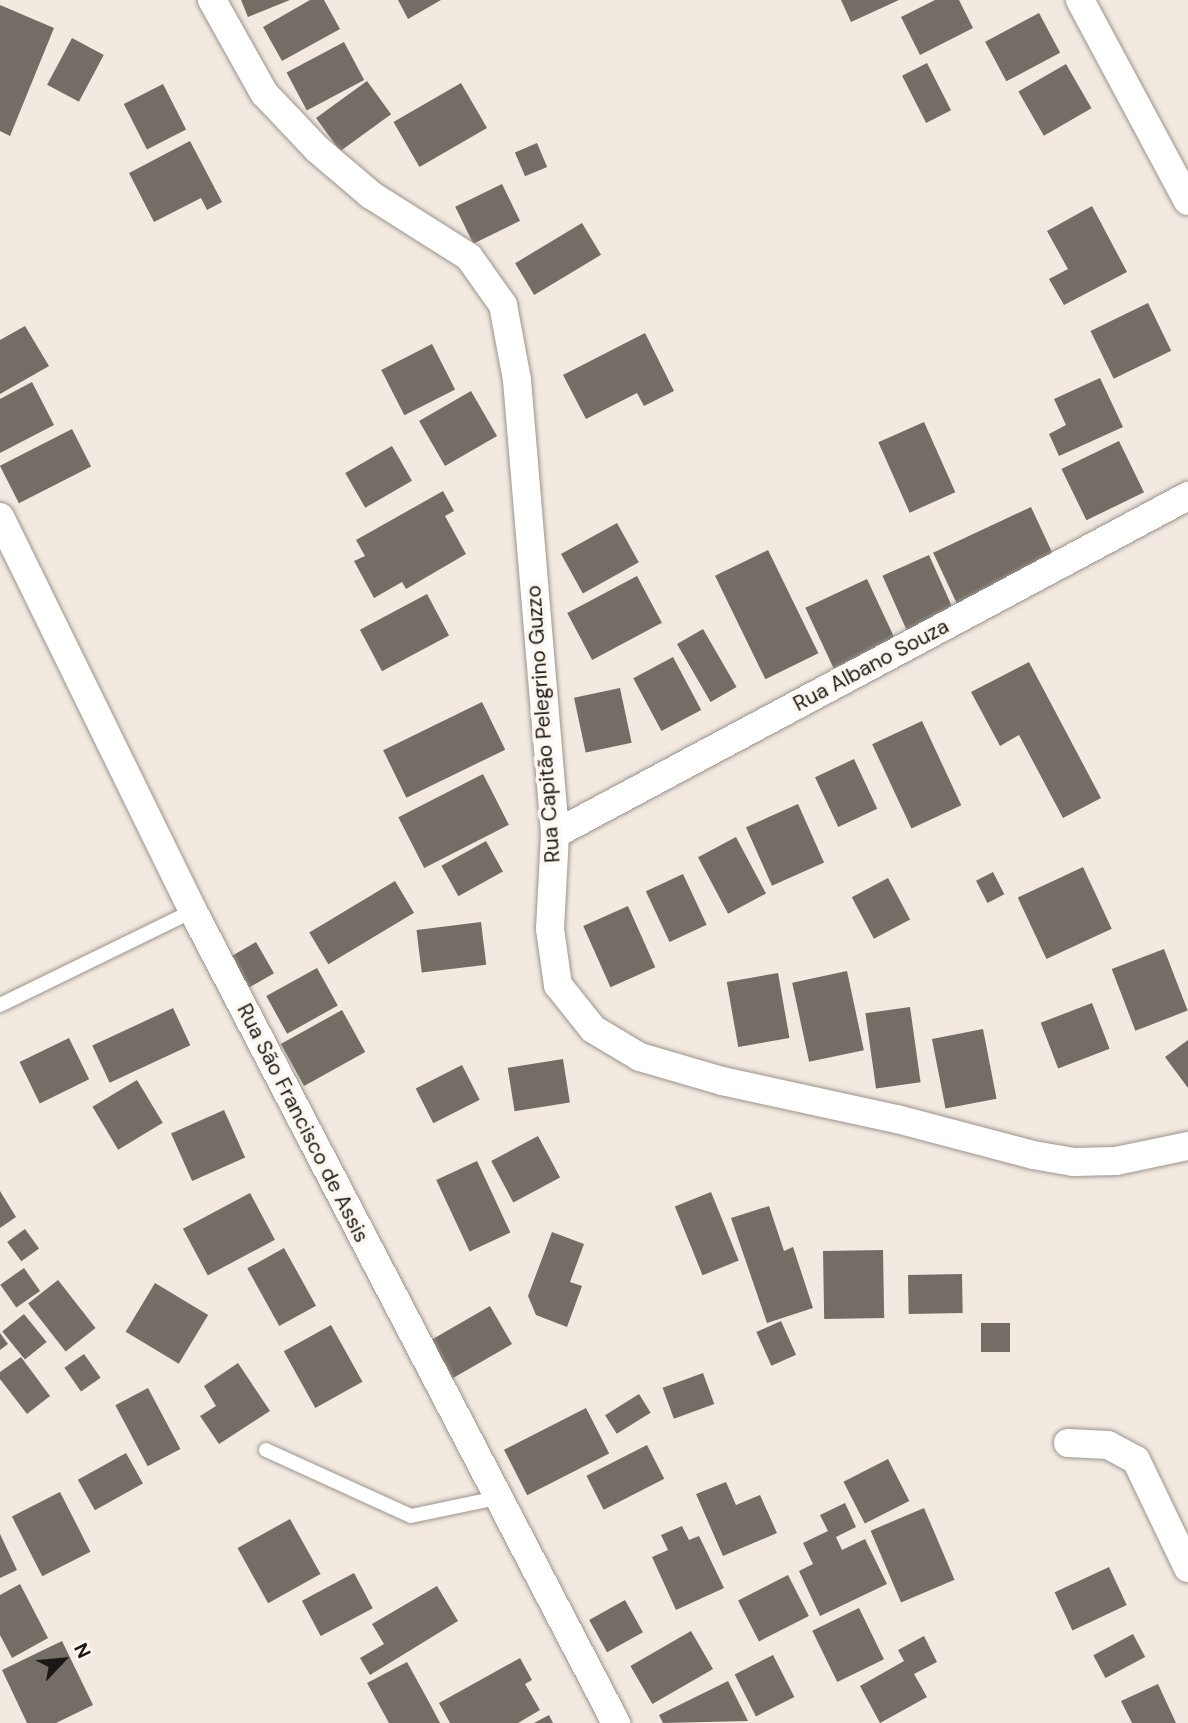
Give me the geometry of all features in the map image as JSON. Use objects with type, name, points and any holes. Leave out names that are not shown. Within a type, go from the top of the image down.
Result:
[{"type":"street","points":[[1080,0],[1188,201]]},
{"type":"street","name":"Rua Capitão Pelegrino Guzzo","points":[[216,2],[264,93],[317,149],[371,195],[469,257],[503,305],[517,380],[555,834],[550,929],[558,985],[593,1029],[640,1057],[722,1081],[1074,1163],[1116,1161],[1188,1146]]},
{"type":"street","name":"Rua Albano Souza","points":[[555,834],[1188,496]]},
{"type":"street","name":"Rua São Francisco de Assis","points":[[0,517],[193,911],[501,1497],[616,1723]]},
{"type":"street","points":[[1068,1444],[1108,1445],[1124,1449],[1136,1460],[1188,1568]]},
{"type":"lane","points":[[0,1005],[193,911]]},
{"type":"lane","points":[[266,1450],[411,1516],[501,1497]]},
{"type":"building","points":[[241,0],[290,0],[248,17]]},
{"type":"building","points":[[310,0],[324,0],[340,29],[282,61],[263,27]]},
{"type":"building","points":[[398,0],[441,0],[408,19]]},
{"type":"building","points":[[841,0],[899,0],[851,22]]},
{"type":"building","points":[[935,0],[959,0],[973,28],[920,55],[901,17]]},
{"type":"building","points":[[0,5],[54,28],[10,136],[0,131]]},
{"type":"building","points":[[1039,13],[1060,53],[1006,81],[985,42]]},
{"type":"building","points":[[72,38],[104,55],[79,102],[47,85]]},
{"type":"building","points":[[344,42],[364,80],[307,110],[287,73]]},
{"type":"building","points":[[927,63],[951,110],[926,123],[902,76]]},
{"type":"building","points":[[1066,64],[1092,108],[1044,136],[1018,92]]},
{"type":"building","points":[[367,81],[391,114],[340,151],[316,118]]},
{"type":"building","points":[[461,83],[487,128],[419,167],[393,122]]},
{"type":"building","points":[[163,84],[186,129],[147,149],[124,104]]},
{"type":"building","points":[[190,141],[222,202],[207,210],[201,198],[154,222],[129,173]]},
{"type":"building","points":[[537,143],[547,167],[525,176],[515,152]]},
{"type":"building","points":[[502,184],[520,221],[473,244],[455,207]]},
{"type":"building","points":[[1092,206],[1127,272],[1064,305],[1049,279],[1068,269],[1047,231]]},
{"type":"building","points":[[582,223],[601,255],[534,295],[515,263]]},
{"type":"building","points":[[1148,303],[1171,351],[1114,379],[1090,331]]},
{"type":"building","points":[[25,326],[49,366],[0,394],[0,340]]},
{"type":"building","points":[[645,333],[674,391],[644,406],[637,393],[586,419],[563,375]]},
{"type":"building","points":[[432,344],[455,389],[404,415],[381,370]]},
{"type":"building","points":[[1100,378],[1123,427],[1059,456],[1049,434],[1066,425],[1054,399]]},
{"type":"building","points":[[32,382],[54,425],[0,453],[0,399]]},
{"type":"building","points":[[471,391],[497,436],[445,466],[419,421]]},
{"type":"building","points":[[924,422],[955,492],[910,513],[878,442]]},
{"type":"building","points":[[72,429],[91,466],[19,503],[0,466]]},
{"type":"building","points":[[1119,441],[1144,492],[1086,520],[1061,469]]},
{"type":"building","points":[[392,446],[412,481],[365,508],[345,473]]},
{"type":"building","points":[[443,491],[454,511],[445,516],[466,554],[406,589],[402,582],[374,598],[354,561],[365,556],[356,540]]},
{"type":"building","points":[[1031,507],[1056,561],[958,607],[933,553]]},
{"type":"building","points":[[617,523],[639,562],[583,593],[561,554]]},
{"type":"building","points":[[768,550],[818,653],[765,679],[715,576]]},
{"type":"building","points":[[929,555],[953,610],[907,631],[882,576]]},
{"type":"building","points":[[637,576],[662,623],[592,660],[567,613]]},
{"type":"building","points":[[867,579],[895,640],[834,668],[805,608]]},
{"type":"building","points":[[427,594],[449,635],[382,671],[360,630]]},
{"type":"building","points":[[703,629],[736,687],[711,702],[677,644]]},
{"type":"building","points":[[673,657],[701,710],[661,731],[633,678]]},
{"type":"building","points":[[1029,662],[1101,798],[1063,818],[1019,735],[1000,746],[971,692]]},
{"type":"building","points":[[620,688],[632,743],[586,753],[574,698]]},
{"type":"building","points":[[482,702],[505,750],[406,798],[383,750]]},
{"type":"building","points":[[922,721],[961,805],[911,829],[872,744]]},
{"type":"building","points":[[854,759],[877,809],[838,827],[815,777]]},
{"type":"building","points":[[483,774],[509,825],[424,868],[398,817]]},
{"type":"building","points":[[798,804],[824,862],[772,886],[746,827]]},
{"type":"building","points":[[736,837],[766,894],[728,914],[698,857]]},
{"type":"building","points":[[486,841],[503,872],[458,896],[441,866]]},
{"type":"building","points":[[1083,867],[1112,929],[1046,959],[1018,897]]},
{"type":"building","points":[[993,872],[1004,894],[987,903],[976,881]]},
{"type":"building","points":[[683,874],[707,925],[670,942],[646,891]]},
{"type":"building","points":[[888,878],[910,919],[874,939],[852,897]]},
{"type":"building","points":[[395,881],[414,913],[328,964],[309,933]]},
{"type":"building","points":[[628,906],[655,967],[610,987],[583,926]]},
{"type":"building","points":[[481,922],[486,965],[422,973],[416,930]]},
{"type":"building","points":[[256,942],[274,973],[241,992],[223,961]]},
{"type":"building","points":[[1164,949],[1188,1011],[1135,1031],[1112,969]]},
{"type":"building","points":[[317,968],[338,1006],[287,1034],[266,996]]},
{"type":"building","points":[[847,971],[864,1050],[809,1062],[792,983]]},
{"type":"building","points":[[778,973],[789,1038],[738,1047],[727,982]]},
{"type":"building","points":[[1092,1003],[1110,1049],[1058,1068],[1041,1023]]},
{"type":"building","points":[[910,1007],[921,1082],[876,1089],[865,1013]]},
{"type":"building","points":[[173,1008],[190,1045],[110,1083],[92,1046]]},
{"type":"building","points":[[342,1010],[365,1052],[304,1086],[281,1044]]},
{"type":"building","points":[[983,1029],[997,1099],[946,1109],[932,1039]]},
{"type":"building","points":[[69,1038],[89,1079],[40,1103],[20,1062]]},
{"type":"building","points":[[1188,1040],[1188,1088],[1165,1057]]},
{"type":"building","points":[[563,1059],[570,1102],[515,1111],[508,1068]]},
{"type":"building","points":[[462,1065],[480,1100],[433,1123],[416,1089]]},
{"type":"building","points":[[137,1080],[163,1123],[118,1150],[92,1107]]},
{"type":"building","points":[[224,1110],[245,1158],[192,1181],[171,1134]]},
{"type":"building","points":[[538,1136],[560,1177],[513,1202],[491,1161]]},
{"type":"building","points":[[477,1161],[510,1233],[470,1252],[436,1180]]},
{"type":"building","points":[[0,1191],[16,1217],[0,1228]]},
{"type":"building","points":[[711,1192],[739,1261],[703,1275],[675,1207]]},
{"type":"building","points":[[250,1193],[275,1240],[208,1275],[183,1229]]},
{"type":"building","points":[[769,1206],[784,1251],[793,1247],[813,1308],[767,1323],[731,1218]]},
{"type":"building","points":[[25,1229],[39,1248],[21,1261],[7,1242]]},
{"type":"building","points":[[552,1232],[584,1244],[570,1282],[582,1286],[567,1327],[536,1315],[528,1296]]},
{"type":"building","points":[[284,1248],[316,1306],[279,1326],[247,1268]]},
{"type":"building","points":[[883,1250],[884,1318],[824,1319],[823,1251]]},
{"type":"building","points":[[24,1268],[40,1291],[16,1308],[0,1285]]},
{"type":"building","points":[[962,1274],[963,1313],[909,1314],[908,1275]]},
{"type":"building","points":[[58,1280],[96,1328],[66,1351],[28,1303]]},
{"type":"building","points":[[155,1283],[208,1315],[179,1364],[126,1332]]},
{"type":"building","points":[[490,1306],[512,1344],[448,1381],[426,1343]]},
{"type":"building","points":[[24,1314],[47,1342],[25,1360],[2,1332]]},
{"type":"building","points":[[781,1321],[796,1355],[771,1366],[756,1332]]},
{"type":"building","points":[[981,1323],[1010,1323],[1010,1352],[981,1352]]},
{"type":"building","points":[[331,1325],[363,1382],[315,1408],[284,1351]]},
{"type":"building","points":[[0,1333],[8,1344],[0,1350]]},
{"type":"building","points":[[84,1354],[101,1378],[81,1392],[64,1368]]},
{"type":"building","points":[[21,1357],[50,1396],[27,1414],[0,1379],[0,1372]]},
{"type":"building","points":[[238,1363],[270,1411],[219,1444],[200,1416],[216,1406],[204,1386]]},
{"type":"building","points":[[703,1373],[714,1404],[674,1419],[663,1388]]},
{"type":"building","points":[[148,1388],[180,1449],[148,1466],[115,1405]]},
{"type":"building","points":[[639,1394],[651,1413],[617,1434],[605,1415]]},
{"type":"building","points":[[586,1408],[609,1453],[527,1495],[504,1450]]},
{"type":"building","points":[[647,1445],[664,1479],[604,1510],[586,1476]]},
{"type":"building","points":[[126,1453],[143,1484],[95,1510],[78,1480]]},
{"type":"building","points":[[888,1459],[909,1501],[865,1524],[843,1482]]},
{"type":"building","points":[[726,1482],[736,1505],[760,1495],[777,1533],[723,1556],[696,1494]]},
{"type":"building","points":[[60,1492],[90,1552],[42,1576],[12,1517]]},
{"type":"building","points":[[845,1503],[856,1527],[836,1537],[842,1550],[865,1539],[887,1584],[820,1616],[799,1571],[813,1564],[803,1543],[828,1531],[820,1515]]},
{"type":"building","points":[[924,1508],[954,1580],[901,1602],[871,1531]]},
{"type":"building","points":[[290,1519],[321,1574],[268,1603],[238,1548]]},
{"type":"building","points":[[682,1526],[689,1540],[699,1536],[724,1588],[676,1610],[652,1557],[668,1550],[661,1535]]},
{"type":"building","points":[[0,1534],[17,1570],[0,1578]]},
{"type":"building","points":[[1109,1567],[1127,1605],[1072,1630],[1055,1592]]},
{"type":"building","points":[[354,1573],[373,1608],[321,1636],[302,1601]]},
{"type":"building","points":[[788,1575],[809,1616],[759,1641],[738,1600]]},
{"type":"building","points":[[20,1584],[48,1638],[12,1658],[0,1635],[0,1595]]},
{"type":"building","points":[[437,1586],[458,1621],[370,1675],[360,1658],[384,1644],[372,1624]]},
{"type":"building","points":[[625,1600],[643,1632],[607,1652],[589,1620]]},
{"type":"building","points":[[859,1608],[884,1659],[837,1682],[812,1631]]},
{"type":"building","points":[[691,1631],[713,1669],[652,1704],[630,1666]]},
{"type":"building","points":[[1133,1634],[1145,1657],[1105,1678],[1093,1655]]},
{"type":"building","points":[[924,1636],[937,1662],[914,1674],[927,1697],[880,1723],[860,1686],[904,1661],[898,1650]]},
{"type":"building","points":[[62,1641],[93,1705],[56,1723],[27,1723],[2,1670]]},
{"type":"building","points":[[773,1655],[794,1697],[756,1716],[735,1675]]},
{"type":"building","points":[[520,1658],[532,1680],[525,1684],[540,1710],[518,1723],[450,1723],[439,1703]]},
{"type":"building","points":[[407,1662],[440,1723],[389,1723],[367,1683]]},
{"type":"building","points":[[728,1681],[748,1721],[663,1723],[659,1715]]},
{"type":"building","points":[[1158,1684],[1176,1723],[1132,1723],[1121,1701]]},
{"type":"building","points":[[549,1715],[553,1723],[534,1723]]}]
